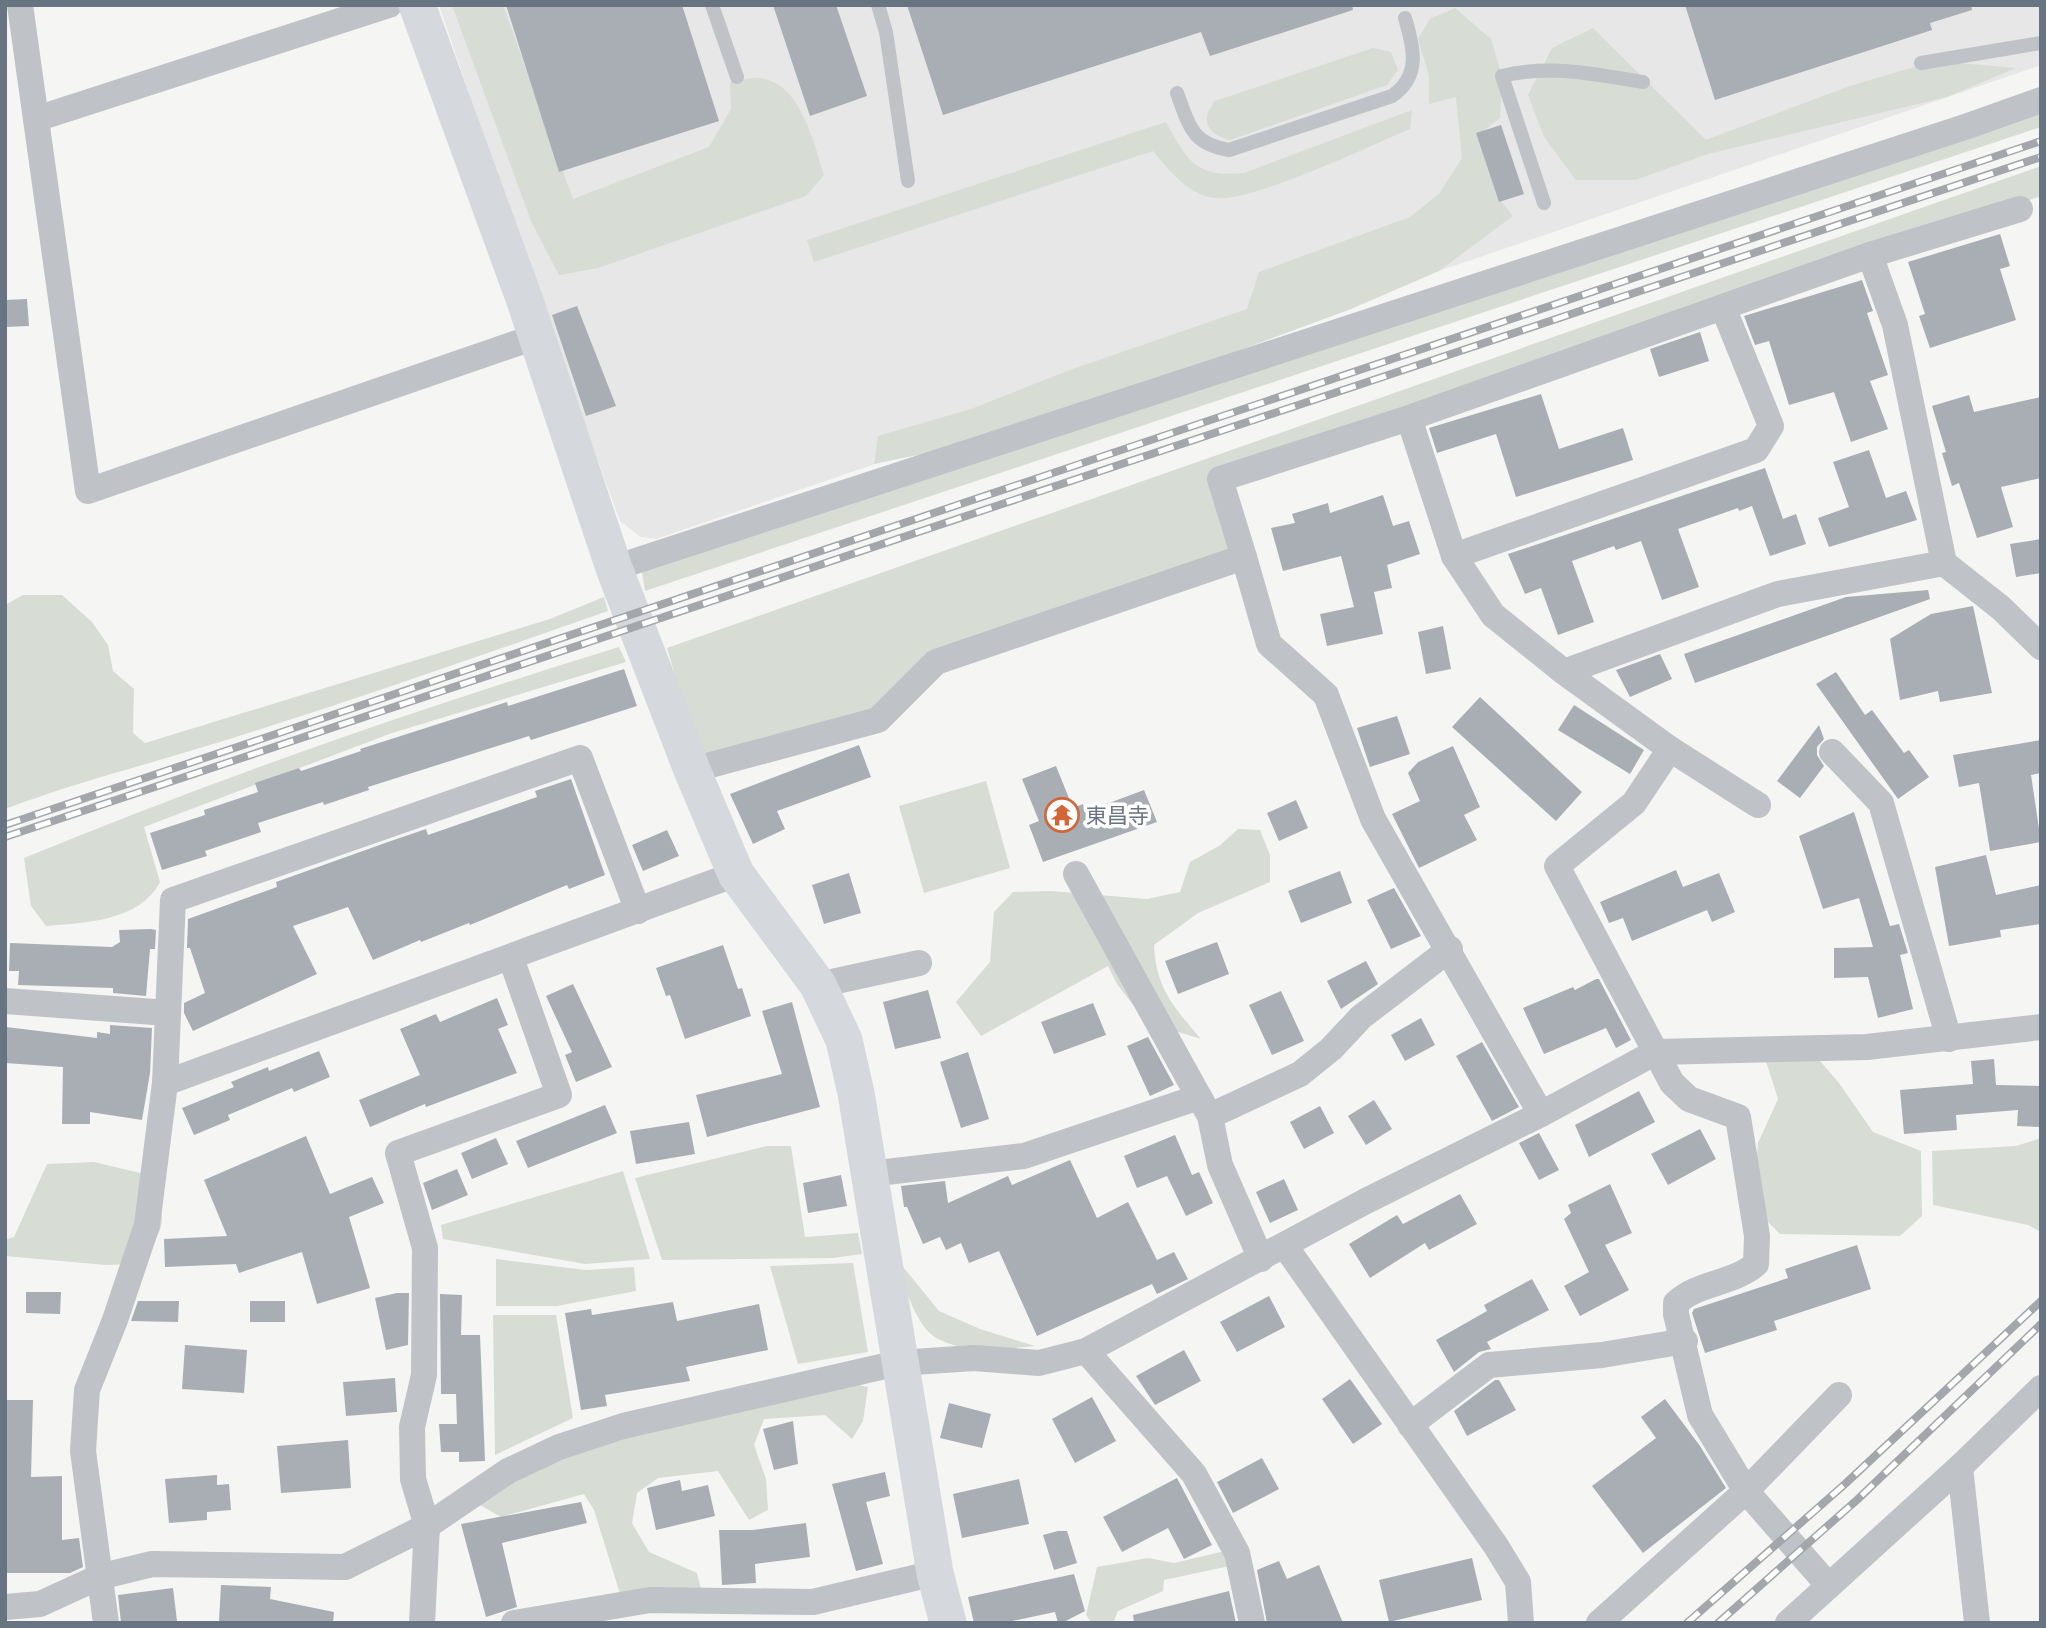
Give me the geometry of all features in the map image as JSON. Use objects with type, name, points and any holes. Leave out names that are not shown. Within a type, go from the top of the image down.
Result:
[{"type":"street","points":[[20,5],[88,491],[535,337]]},
{"type":"street","points":[[36,119],[389,5]]},
{"type":"street","points":[[417,5],[525,301],[614,568],[692,770],[736,874],[818,985],[844,1040],[935,1573],[948,1623]]},
{"type":"street","points":[[614,568],[1968,127],[2041,100]]},
{"type":"street","points":[[1541,1114],[1450,949],[1373,819],[1326,695],[1269,644],[1220,479],[1409,418],[1871,255],[2020,209]]},
{"type":"street","points":[[1871,255],[1895,325],[1944,563],[2001,608],[2041,647]]},
{"type":"street","points":[[1454,556],[1756,450],[1771,426],[1723,307]]},
{"type":"street","points":[[1409,418],[1454,556],[1493,615],[1670,749],[1758,805]]},
{"type":"street","points":[[692,770],[878,720],[936,662],[1244,557]]},
{"type":"street","points":[[1564,671],[1778,594],[1944,563]]},
{"type":"street","points":[[1670,749],[1634,803],[1557,866],[1672,1083],[1689,1099],[1738,1117],[1758,1236],[1756,1264],[1745,1274],[1685,1295],[1676,1303],[1676,1314],[1685,1341],[1700,1415],[1746,1491],[1829,1586]]},
{"type":"street","points":[[1832,752],[1881,803],[1949,1039]]},
{"type":"street","points":[[106,1623],[83,1451],[87,1390],[115,1320],[147,1226],[165,1083],[173,900],[580,758],[638,911]]},
{"type":"street","points":[[165,1083],[736,874]]},
{"type":"street","points":[[1076,874],[1204,1106],[1220,1165],[1261,1259]]},
{"type":"street","points":[[869,1174],[1024,1156],[1204,1106],[1300,1074],[1331,1049],[1361,1017],[1450,949]]},
{"type":"street","points":[[422,1623],[427,1526],[413,1479],[412,1427],[424,1375],[425,1248],[398,1153],[559,1095],[511,958]]},
{"type":"street","points":[[818,985],[919,963]]},
{"type":"street","points":[[5,1000],[168,1013]]},
{"type":"street","points":[[5,1607],[40,1604],[99,1577],[152,1564],[345,1567],[427,1526],[497,1477],[559,1447],[623,1426],[898,1363],[974,1358],[1040,1363],[1086,1351],[1366,1201],[1541,1114],[1656,1052],[1867,1047],[2041,1027]]},
{"type":"street","points":[[1284,1246],[1496,1546],[1518,1582],[1521,1623]]},
{"type":"street","points":[[1410,1425],[1489,1365],[1602,1355],[1685,1341]]},
{"type":"street","points":[[1086,1351],[1194,1474],[1237,1553],[1252,1623]]},
{"type":"street","points":[[1788,1623],[1960,1467],[2041,1388]]},
{"type":"street","points":[[1599,1623],[1746,1491],[1839,1395]]},
{"type":"street","points":[[1960,1467],[1977,1623]]},
{"type":"street","points":[[514,1623],[650,1600],[814,1602],[935,1573]]},
{"type":"lane","points":[[712,5],[737,77]]},
{"type":"lane","points":[[878,5],[887,32],[908,181]]},
{"type":"lane","points":[[1177,93],[1196,138],[1211,147],[1229,149],[1380,100],[1404,88],[1411,76],[1413,50],[1405,18]]},
{"type":"lane","points":[[1921,63],[2041,43]]},
{"type":"lane","points":[[1544,203],[1502,76],[1531,69],[1570,70],[1643,82]]},
{"type":"shaded area","points":[[439,5],[2041,5],[2041,65],[656,539],[641,537],[620,521],[538,297]]},
{"type":"shaded area","points":[[452,5],[503,5],[573,199],[709,147],[731,109],[730,82],[754,78],[772,81],[784,89],[794,101],[810,131],[824,175],[806,196],[598,268],[559,275],[531,221]]},
{"type":"shaded area","points":[[1455,8],[1491,39],[1502,76],[1500,118],[1483,131],[1497,196],[1513,216],[1439,271],[1351,309],[1208,362],[927,453],[874,464],[878,436],[971,409],[1070,370],[1247,309],[1259,272],[1410,217],[1439,194],[1462,158],[1456,97],[1429,104],[1429,75],[1418,39],[1430,19]]},
{"type":"shaded area","points":[[1593,28],[1706,140],[1850,86],[1934,61],[2016,68],[1947,97],[1708,154],[1635,180],[1576,180],[1544,137],[1528,95],[1552,48]]},
{"type":"shaded area","points":[[1373,48],[1391,52],[1398,70],[1387,85],[1230,140],[1222,138],[1208,126],[1208,114],[1215,101]]},
{"type":"shaded area","points":[[2041,100],[2041,127],[645,591],[640,560]]},
{"type":"shaded area","points":[[1412,110],[1410,129],[1282,183],[1232,197],[1215,198],[1196,192],[1180,181],[1153,151],[814,262],[807,240],[1166,122],[1180,147],[1195,164],[1215,173],[1228,174],[1244,173]]},
{"type":"shaded area","points":[[2041,166],[2041,196],[1220,479],[1244,557],[936,662],[878,720],[702,767],[667,648]]},
{"type":"shaded area","points":[[23,595],[62,595],[92,622],[108,645],[113,671],[134,689],[133,733],[145,743],[550,619],[604,597],[608,611],[332,706],[5,809],[5,605]]},
{"type":"shaded area","points":[[619,647],[626,662],[392,733],[144,827],[160,882],[151,895],[125,912],[94,921],[46,926],[31,906],[24,858],[170,800],[318,746]]},
{"type":"shaded area","points":[[986,781],[1010,868],[924,893],[899,806]]},
{"type":"shaded area","points":[[1238,829],[1260,830],[1270,855],[1270,882],[1198,913],[1154,945],[1158,974],[1168,996],[1201,1039],[1146,1022],[1117,984],[1108,966],[981,1036],[956,1002],[990,962],[994,912],[1013,892],[1051,891],[1147,899],[1180,892],[1190,862],[1219,846]]},
{"type":"shaded area","points":[[1809,1048],[1839,1083],[1873,1132],[1921,1151],[1922,1216],[1900,1236],[1780,1234],[1753,1207],[1758,1143],[1778,1099],[1765,1058]]},
{"type":"shaded area","points":[[2041,1138],[2041,1232],[2028,1225],[1933,1205],[1932,1151],[2016,1146]]},
{"type":"shaded area","points":[[767,1146],[791,1146],[805,1237],[858,1233],[862,1254],[833,1258],[662,1260],[635,1178]]},
{"type":"shaded area","points":[[94,1162],[153,1176],[162,1224],[146,1252],[134,1264],[106,1265],[5,1256],[5,1240],[14,1237],[47,1164]]},
{"type":"shaded area","points":[[623,1171],[650,1259],[585,1264],[443,1239],[441,1225]]},
{"type":"shaded area","points":[[895,1257],[939,1311],[980,1329],[1035,1346],[977,1349],[947,1343],[935,1337],[925,1328],[915,1312]]},
{"type":"shaded area","points":[[496,1259],[586,1270],[634,1267],[636,1291],[557,1306],[496,1306]]},
{"type":"shaded area","points":[[853,1263],[868,1352],[798,1364],[770,1266]]},
{"type":"shaded area","points":[[493,1315],[556,1315],[573,1418],[495,1455]]},
{"type":"shaded area","points":[[830,1379],[868,1387],[863,1421],[852,1439],[825,1415],[764,1419],[754,1445],[766,1479],[768,1510],[749,1520],[718,1471],[658,1478],[637,1493],[632,1523],[649,1552],[697,1573],[704,1601],[621,1597],[594,1510],[584,1494],[501,1517],[480,1505],[552,1450]]},
{"type":"shaded area","points":[[1234,1549],[1239,1564],[1164,1580],[1163,1591],[1118,1611],[1113,1623],[1092,1623],[1086,1615],[1097,1567],[1148,1558],[1174,1563]]},
{"type":"building","points":[[506,5],[682,5],[719,121],[559,172]]},
{"type":"building","points":[[773,5],[836,5],[867,96],[810,116]]},
{"type":"building","points":[[907,5],[1352,5],[1353,10],[1210,56],[1201,32],[943,115]]},
{"type":"building","points":[[1685,5],[1971,5],[1972,10],[1930,23],[1932,30],[1715,100]]},
{"type":"building","points":[[1501,125],[1524,194],[1499,202],[1476,133]]},
{"type":"building","points":[[2000,234],[2010,266],[2000,269],[2016,320],[1930,348],[1919,316],[1925,314],[1908,262]]},
{"type":"building","points":[[1862,280],[1873,311],[1867,313],[1888,375],[1870,381],[1888,429],[1851,442],[1834,392],[1789,405],[1769,341],[1755,345],[1744,316]]},
{"type":"building","points":[[27,299],[29,326],[5,327],[5,300]]},
{"type":"building","points":[[577,306],[616,406],[586,416],[552,315]]},
{"type":"building","points":[[1700,332],[1709,361],[1659,377],[1650,349]]},
{"type":"building","points":[[1541,394],[1559,449],[1623,428],[1633,460],[1516,497],[1496,434],[1437,453],[1429,428]]},
{"type":"building","points":[[1969,395],[1974,412],[2041,397],[2041,478],[2001,487],[2013,527],[1977,538],[1959,483],[1952,486],[1942,453],[1946,452],[1932,406]]},
{"type":"building","points":[[1869,450],[1886,498],[1906,491],[1917,520],[1829,547],[1818,518],[1849,507],[1833,462]]},
{"type":"building","points":[[1765,468],[1783,519],[1796,514],[1806,544],[1770,556],[1752,506],[1739,511],[1738,508],[1678,529],[1699,587],[1662,600],[1641,541],[1616,550],[1614,546],[1572,561],[1594,622],[1558,635],[1541,588],[1525,594],[1508,554]]},
{"type":"building","points":[[1383,495],[1393,526],[1409,521],[1420,554],[1387,565],[1392,588],[1374,592],[1383,634],[1327,646],[1320,614],[1354,607],[1341,556],[1283,571],[1271,528],[1295,523],[1292,514],[1328,503],[1330,513]]},
{"type":"building","points":[[2041,539],[2041,573],[2016,577],[2010,544]]},
{"type":"building","points":[[1928,590],[1930,599],[1695,683],[1684,654],[1846,597]]},
{"type":"building","points":[[1973,606],[1992,693],[1940,702],[1938,691],[1900,700],[1890,639],[1931,614]]},
{"type":"building","points":[[1443,626],[1451,669],[1426,674],[1418,632]]},
{"type":"building","points":[[1660,654],[1672,679],[1630,697],[1616,670]]},
{"type":"building","points":[[624,669],[637,706],[531,740],[529,736],[368,787],[369,790],[324,805],[323,802],[258,823],[261,832],[205,851],[207,856],[162,870],[150,833],[205,815],[204,810],[258,792],[255,783],[299,768],[301,771],[361,751],[360,749],[507,702],[508,706]]},
{"type":"building","points":[[1836,672],[1865,715],[1872,710],[1904,753],[1909,750],[1929,777],[1898,799],[1816,684]]},
{"type":"building","points":[[1480,697],[1582,792],[1556,821],[1452,727]]},
{"type":"building","points":[[1574,705],[1644,750],[1630,774],[1558,730]]},
{"type":"building","points":[[1397,716],[1410,754],[1370,767],[1357,728]]},
{"type":"building","points":[[1819,725],[1824,739],[1817,747],[1817,755],[1824,766],[1800,798],[1777,781]]},
{"type":"building","points":[[2041,740],[2041,773],[2031,775],[2041,842],[1990,851],[1979,783],[1959,787],[1953,755]]},
{"type":"building","points":[[859,745],[871,777],[777,811],[785,829],[753,844],[730,794]]},
{"type":"building","points":[[1453,746],[1480,807],[1464,815],[1477,840],[1419,868],[1392,814],[1420,801],[1408,773],[1418,762]]},
{"type":"building","name":"東昌寺","points":[[1056,766],[1073,808],[1083,804],[1085,812],[1144,790],[1157,822],[1043,862],[1029,825],[1039,821],[1022,779]]},
{"type":"building","points":[[571,779],[605,875],[569,889],[567,885],[470,925],[469,923],[421,942],[420,940],[373,960],[348,907],[293,926],[317,974],[193,1031],[184,1013],[184,1003],[205,993],[190,948],[187,948],[188,919],[277,887],[276,882],[388,842],[426,829],[428,835],[537,797],[535,791]]},
{"type":"building","points":[[1296,800],[1308,828],[1279,841],[1267,813]]},
{"type":"building","points":[[1854,812],[1890,926],[1899,924],[1908,953],[1900,955],[1913,1009],[1878,1018],[1868,977],[1834,978],[1834,948],[1873,947],[1859,898],[1823,909],[1799,836]]},
{"type":"building","points":[[667,830],[679,856],[643,871],[632,845]]},
{"type":"building","points":[[1986,855],[1996,895],[2041,885],[2041,924],[2000,930],[2001,937],[1949,946],[1935,867]]},
{"type":"building","points":[[1676,870],[1683,887],[1719,873],[1735,912],[1712,922],[1707,910],[1632,941],[1623,918],[1609,923],[1600,902]]},
{"type":"building","points":[[1340,871],[1352,903],[1301,923],[1288,891]]},
{"type":"building","points":[[849,873],[861,913],[824,924],[812,885]]},
{"type":"building","points":[[1394,888],[1421,936],[1391,949],[1367,900]]},
{"type":"building","points":[[119,930],[156,930],[155,949],[150,949],[146,996],[113,993],[113,988],[18,985],[19,971],[9,971],[10,943],[112,947],[120,942]]},
{"type":"building","points":[[1217,942],[1229,974],[1178,994],[1165,961]]},
{"type":"building","points":[[723,945],[738,989],[742,988],[751,1016],[685,1039],[670,995],[666,996],[656,968]]},
{"type":"building","points":[[1366,961],[1378,984],[1341,1009],[1327,981]]},
{"type":"building","points":[[1599,979],[1631,1040],[1616,1048],[1606,1028],[1544,1054],[1523,1008],[1573,987],[1575,990]]},
{"type":"building","points":[[573,984],[612,1067],[576,1082],[565,1055],[572,1052],[546,996]]},
{"type":"building","points":[[928,990],[941,1038],[895,1049],[883,1002]]},
{"type":"building","points":[[1281,991],[1304,1041],[1272,1055],[1249,1005]]},
{"type":"building","points":[[497,998],[508,1025],[498,1029],[517,1073],[426,1107],[425,1104],[370,1127],[359,1100],[420,1075],[400,1029],[436,1014],[440,1022]]},
{"type":"building","points":[[792,1002],[820,1107],[707,1137],[696,1095],[782,1074],[762,1011]]},
{"type":"building","points":[[1093,1003],[1106,1035],[1054,1054],[1041,1022]]},
{"type":"building","points":[[1421,1018],[1435,1045],[1405,1061],[1391,1035]]},
{"type":"building","points":[[110,1025],[152,1028],[150,1073],[142,1120],[90,1112],[90,1124],[62,1124],[63,1067],[5,1063],[6,1027],[97,1038],[97,1032],[110,1034]]},
{"type":"building","points":[[1148,1037],[1174,1085],[1150,1096],[1127,1046]]},
{"type":"building","points":[[1482,1042],[1519,1107],[1492,1121],[1456,1056]]},
{"type":"building","points":[[319,1051],[330,1077],[294,1092],[292,1088],[228,1115],[230,1120],[194,1135],[182,1108],[234,1087],[231,1082],[268,1067],[269,1071]]},
{"type":"building","points":[[968,1052],[989,1119],[961,1128],[940,1062]]},
{"type":"building","points":[[1994,1059],[1996,1085],[2041,1086],[2041,1127],[2017,1126],[2018,1110],[1956,1115],[1957,1130],[1904,1134],[1900,1090],[1973,1084],[1971,1061]]},
{"type":"building","points":[[1639,1091],[1655,1122],[1589,1157],[1575,1125]]},
{"type":"building","points":[[1374,1100],[1392,1129],[1366,1145],[1348,1116]]},
{"type":"building","points":[[605,1105],[617,1133],[528,1168],[516,1141]]},
{"type":"building","points":[[1320,1106],[1334,1133],[1304,1149],[1290,1122]]},
{"type":"building","points":[[689,1122],[695,1154],[636,1164],[630,1131]]},
{"type":"building","points":[[1700,1129],[1716,1159],[1668,1185],[1651,1154]]},
{"type":"building","points":[[1539,1133],[1559,1170],[1539,1180],[1519,1143]]},
{"type":"building","points":[[1175,1135],[1192,1175],[1199,1172],[1213,1203],[1186,1216],[1167,1176],[1137,1188],[1124,1156]]},
{"type":"building","points":[[306,1136],[330,1194],[372,1177],[384,1203],[349,1217],[370,1288],[317,1304],[302,1252],[239,1273],[236,1264],[165,1267],[164,1239],[227,1236],[204,1180]]},
{"type":"building","points":[[496,1138],[508,1164],[472,1179],[461,1153]]},
{"type":"building","points":[[1070,1160],[1097,1218],[1128,1202],[1157,1260],[1174,1252],[1188,1279],[1157,1294],[1152,1284],[1037,1336],[999,1251],[969,1263],[961,1243],[946,1250],[940,1237],[923,1244],[907,1207],[904,1207],[901,1186],[945,1181],[948,1203],[1008,1176],[1012,1185]]},
{"type":"building","points":[[457,1169],[468,1195],[432,1210],[423,1183]]},
{"type":"building","points":[[841,1175],[847,1206],[808,1213],[803,1183]]},
{"type":"building","points":[[1284,1179],[1298,1210],[1270,1223],[1256,1192]]},
{"type":"building","points":[[1610,1184],[1632,1233],[1605,1245],[1629,1290],[1580,1316],[1564,1286],[1589,1272],[1564,1219],[1571,1213],[1568,1205]]},
{"type":"building","points":[[1460,1194],[1477,1224],[1429,1250],[1425,1243],[1370,1278],[1349,1244],[1397,1215],[1403,1224]]},
{"type":"building","points":[[1857,1245],[1871,1289],[1774,1321],[1777,1330],[1705,1353],[1692,1313],[1694,1309],[1788,1278],[1785,1269]]},
{"type":"building","points":[[1532,1279],[1549,1310],[1487,1342],[1491,1349],[1479,1352],[1454,1372],[1436,1340],[1487,1311],[1484,1305]]},
{"type":"building","points":[[26,1292],[61,1292],[60,1314],[26,1313]]},
{"type":"building","points":[[409,1293],[408,1345],[386,1350],[375,1298]]},
{"type":"building","points":[[440,1294],[462,1295],[461,1335],[480,1335],[485,1461],[459,1462],[459,1452],[441,1452],[439,1424],[457,1424],[456,1394],[441,1394]]},
{"type":"building","points":[[1269,1296],[1285,1327],[1237,1352],[1220,1322]]},
{"type":"building","points":[[138,1301],[179,1301],[178,1322],[131,1321]]},
{"type":"building","points":[[250,1301],[285,1301],[285,1322],[250,1322]]},
{"type":"building","points":[[673,1302],[677,1321],[759,1304],[768,1350],[686,1367],[690,1381],[605,1395],[607,1406],[581,1410],[565,1313],[591,1309],[592,1315]]},
{"type":"building","points":[[185,1345],[247,1350],[244,1393],[182,1389]]},
{"type":"building","points":[[1184,1350],[1201,1381],[1155,1405],[1136,1376]]},
{"type":"building","points":[[395,1378],[397,1412],[346,1416],[343,1382]]},
{"type":"building","points":[[1350,1379],[1382,1424],[1353,1444],[1322,1399]]},
{"type":"building","points":[[1495,1380],[1499,1380],[1516,1410],[1467,1436],[1454,1411]]},
{"type":"building","points":[[1092,1397],[1116,1441],[1075,1463],[1052,1419]]},
{"type":"building","points":[[1665,1399],[1700,1446],[1726,1488],[1643,1553],[1592,1486],[1656,1438],[1641,1417]]},
{"type":"building","points":[[5,1400],[33,1400],[31,1477],[62,1476],[62,1540],[79,1538],[83,1567],[70,1573],[5,1573]]},
{"type":"building","points":[[949,1403],[991,1414],[982,1448],[940,1438]]},
{"type":"building","points":[[793,1421],[798,1464],[774,1470],[763,1429]]},
{"type":"building","points":[[348,1440],[351,1488],[281,1493],[277,1446]]},
{"type":"building","points":[[1262,1458],[1279,1489],[1233,1513],[1217,1482]]},
{"type":"building","points":[[885,1472],[890,1496],[866,1502],[883,1564],[856,1571],[832,1484]]},
{"type":"building","points":[[217,1475],[217,1485],[229,1484],[231,1510],[207,1512],[207,1520],[169,1523],[165,1479]]},
{"type":"building","points":[[1177,1478],[1212,1545],[1184,1559],[1168,1528],[1122,1552],[1103,1517]]},
{"type":"building","points":[[1019,1479],[1029,1524],[962,1538],[953,1494]]},
{"type":"building","points":[[680,1480],[682,1491],[708,1485],[715,1516],[656,1530],[647,1488]]},
{"type":"building","points":[[581,1502],[587,1523],[502,1543],[517,1607],[486,1617],[461,1524]]},
{"type":"building","points":[[806,1523],[810,1557],[755,1564],[756,1583],[722,1585],[719,1530],[753,1530]]},
{"type":"building","points":[[1067,1531],[1077,1563],[1054,1570],[1043,1535]]},
{"type":"building","points":[[1472,1558],[1482,1600],[1389,1622],[1379,1580]]},
{"type":"building","points":[[1279,1561],[1287,1579],[1319,1565],[1343,1623],[1267,1623],[1257,1570]]},
{"type":"building","points":[[1074,1574],[1085,1611],[1062,1623],[1058,1623],[1055,1612],[1003,1623],[974,1623],[968,1597]]},
{"type":"building","points":[[221,1585],[271,1587],[270,1599],[334,1612],[333,1623],[219,1621]]},
{"type":"building","points":[[173,1588],[177,1621],[121,1623],[118,1595]]},
{"type":"building","points":[[1229,1591],[1236,1623],[1134,1623],[1133,1615]]},
{"type":"railway","points":[[5,825],[2041,141]]},
{"type":"railway","points":[[5,837],[2041,157]]},
{"type":"railway","points":[[1687,1623],[1845,1484],[2041,1301]]},
{"type":"railway","points":[[1718,1623],[1858,1499],[2041,1324]]},
{"type":"place","name":"東昌寺","points":[[1062,815]]}]
